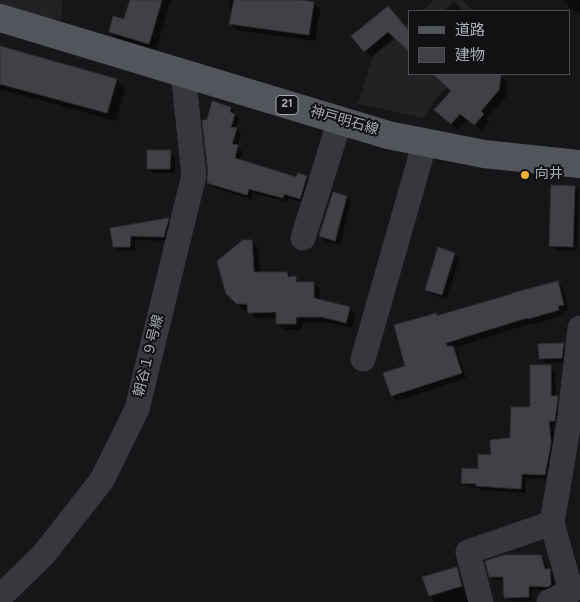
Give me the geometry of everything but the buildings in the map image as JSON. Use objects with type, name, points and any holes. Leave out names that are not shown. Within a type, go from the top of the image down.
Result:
[{"type":"main road","name":"神戸明石線","points":[[0,18],[388,135],[484,154],[580,164]]},
{"type":"street","name":"朝谷１９号線","points":[[0,596],[44,554],[102,480],[137,409],[194,176],[183,73]]},
{"type":"street","points":[[303,238],[340,120]]},
{"type":"street","points":[[362,359],[425,142]]},
{"type":"street","points":[[548,602],[571,591],[552,523],[576,396],[580,328]]},
{"type":"street","points":[[481,602],[468,552],[552,523]]},
{"type":"shaded area","points":[[0,0],[63,0],[61,21],[0,5]]},
{"type":"shaded area","points":[[434,0],[462,0],[473,10],[423,10]]},
{"type":"shaded area","points":[[408,24],[408,75],[459,75],[434,100],[424,118],[358,104],[373,55]]},
{"type":"place","name":"向井","points":[[525,175]]}]
